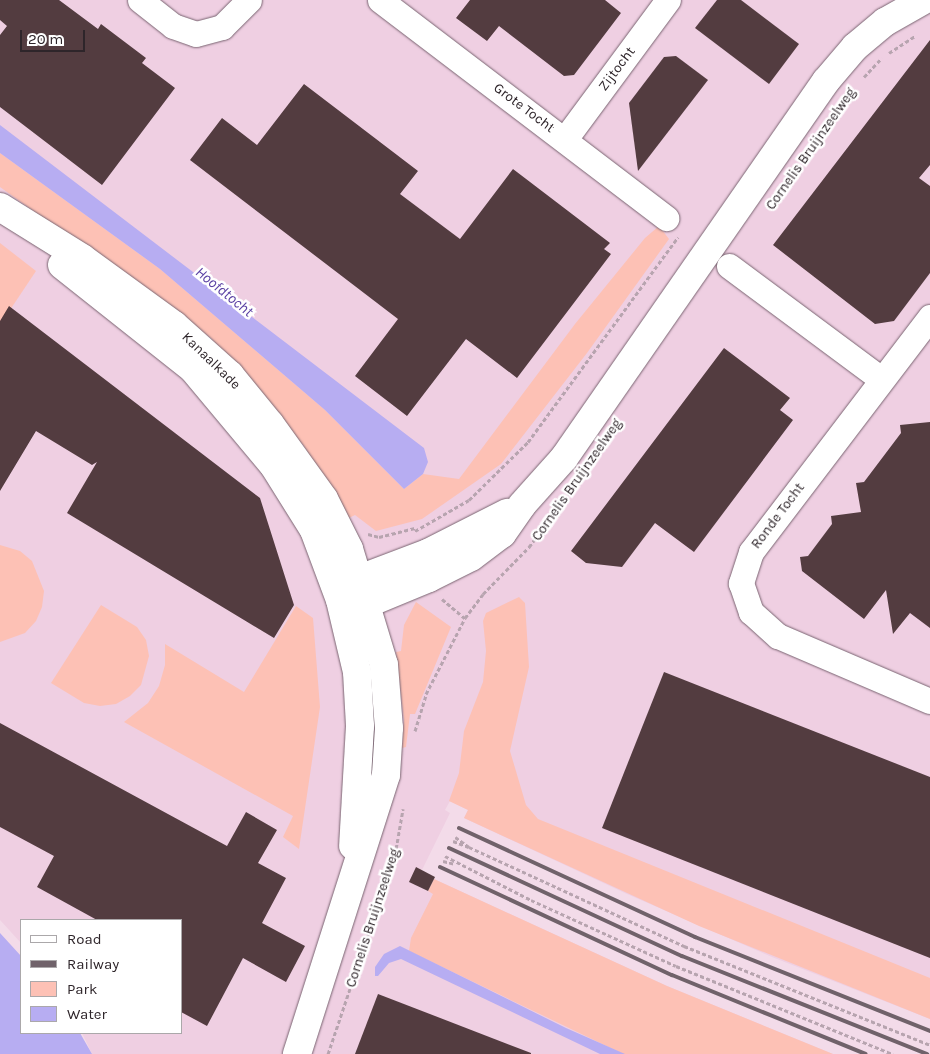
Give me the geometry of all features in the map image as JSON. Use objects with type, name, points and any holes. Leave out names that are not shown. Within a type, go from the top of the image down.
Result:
[{"type":"main road","name":"Cornelis Bruijnzeelweg","points":[[355,595],[429,578],[471,557],[502,534],[522,506],[564,458],[826,81],[855,48],[885,22],[924,0]]},
{"type":"main road","name":"Kanaalkade","points":[[0,207],[82,258],[174,325],[230,375],[270,424],[324,499],[349,549],[355,595]]},
{"type":"main road","name":"Kanaalkade","points":[[0,211],[73,274],[193,369],[232,412],[274,466],[355,595]]},
{"type":"main road","name":"Cornelis Bruijnzeelweg","points":[[355,595],[419,556],[522,506]]},
{"type":"main road","points":[[296,1054],[386,775],[389,728],[384,666],[355,595]]},
{"type":"street","points":[[140,0],[173,26],[196,34],[222,28],[248,0]]},
{"type":"street","name":"Grote Tocht","points":[[380,0],[565,139],[666,218]]},
{"type":"street","name":"Zijtocht","points":[[565,139],[668,0]]},
{"type":"street","points":[[729,266],[881,379]]},
{"type":"street","name":"Ronde Tocht","points":[[930,317],[751,552],[741,583],[751,612],[778,636],[930,701]]},
{"type":"path","name":"Cornelis Bruijnzeelweg","points":[[862,80],[886,55],[923,30]]},
{"type":"path","points":[[419,556],[413,541],[416,528],[469,500],[517,454],[679,240],[676,226],[666,218]]},
{"type":"path","name":"Cornelis Bruijnzeelweg","points":[[414,736],[426,694],[465,618],[482,594],[534,540],[578,481]]},
{"type":"path","name":"Cornelis Bruijnzeelweg","points":[[328,1054],[380,906],[395,855],[404,800]]},
{"type":"path","points":[[455,837],[469,847]]},
{"type":"path","points":[[453,841],[684,946],[930,1045]]},
{"type":"path","points":[[445,856],[460,866]]},
{"type":"path","points":[[443,861],[460,866],[676,966],[893,1054]]},
{"type":"shaded area","points":[[0,0],[930,0],[930,1019],[772,957],[627,894],[464,818],[468,810],[450,801],[445,810],[450,813],[422,870],[416,867],[410,882],[428,891],[434,879],[667,986],[833,1054],[92,1054],[82,1034],[182,1034],[182,919],[20,919],[20,942],[0,920]]},
{"type":"green space","points":[[0,153],[160,269],[325,410],[404,489],[423,474],[459,479],[575,324],[645,238],[659,226],[669,239],[587,353],[501,464],[422,519],[376,531],[355,515],[345,520],[304,446],[211,338],[0,187]]},
{"type":"green space","points":[[0,243],[36,271],[0,325]]},
{"type":"green space","points":[[0,545],[20,551],[32,561],[44,591],[42,607],[36,621],[25,633],[0,642]]},
{"type":"green space","points":[[519,597],[525,603],[529,667],[510,751],[526,805],[538,819],[930,978],[930,1019],[699,926],[464,818],[468,810],[449,801],[459,773],[464,731],[483,682],[486,651],[483,621],[486,613]]},
{"type":"green space","points":[[416,602],[451,627],[415,714],[410,714],[406,747],[402,748],[404,720],[396,652],[401,651],[404,625]]},
{"type":"green space","points":[[101,605],[137,627],[146,640],[149,656],[141,685],[130,696],[116,704],[100,706],[84,703],[51,683]]},
{"type":"green space","points":[[296,606],[313,618],[320,707],[299,849],[283,837],[293,816],[124,722],[148,703],[159,686],[165,665],[165,644],[244,692]]},
{"type":"green space","points":[[434,879],[667,986],[833,1054],[623,1054],[409,951],[411,938],[433,894],[428,891]]},
{"type":"water","points":[[0,125],[424,448],[428,462],[423,474],[404,489],[325,410],[160,269],[0,153]]},
{"type":"water","points":[[0,933],[20,955],[20,1034],[81,1034],[92,1054],[0,1054]]},
{"type":"water","points":[[400,946],[566,1028],[625,1054],[600,1054],[401,959],[389,963],[378,976],[375,976],[375,967],[384,954]]},
{"type":"building","points":[[0,0],[59,0],[98,29],[101,24],[146,58],[142,63],[175,88],[102,185],[0,107],[0,35],[7,26],[0,20]]},
{"type":"building","points":[[470,0],[605,0],[621,13],[574,75],[564,76],[499,26],[487,41],[456,18]]},
{"type":"building","points":[[717,0],[741,0],[799,44],[769,84],[695,28]]},
{"type":"building","points":[[930,40],[930,165],[919,178],[930,186],[930,273],[894,321],[875,324],[773,245]]},
{"type":"building","points":[[676,56],[708,80],[638,171],[629,103],[664,57]]},
{"type":"building","points":[[304,84],[418,171],[400,194],[460,239],[513,169],[610,243],[604,249],[611,254],[517,378],[466,339],[407,416],[355,376],[398,319],[190,160],[222,118],[257,145]]},
{"type":"building","points":[[9,306],[260,498],[294,605],[274,638],[67,513],[97,462],[92,465],[36,431],[0,491],[0,321]]},
{"type":"building","points":[[724,348],[790,398],[780,410],[793,420],[694,552],[655,523],[622,567],[586,563],[571,551]]},
{"type":"building","points":[[930,422],[930,628],[910,613],[893,634],[886,590],[864,619],[802,571],[800,557],[808,556],[832,524],[831,516],[861,512],[856,483],[864,482],[901,433],[900,425]]},
{"type":"building","points":[[664,672],[930,777],[930,958],[602,828]]},
{"type":"building","points":[[0,723],[227,846],[246,812],[277,830],[258,863],[286,878],[262,923],[305,946],[286,982],[243,958],[207,1026],[182,1013],[182,919],[95,919],[37,887],[54,856],[0,827]]},
{"type":"building","points":[[416,867],[435,877],[428,891],[409,882]]},
{"type":"building","points":[[378,994],[531,1053],[531,1054],[355,1054]]},
{"type":"railway","points":[[459,828],[695,937],[930,1031]]},
{"type":"railway","points":[[449,848],[682,956],[927,1054]]},
{"type":"railway","points":[[440,867],[672,975],[866,1054]]},
{"type":"water label","name":"Hoofdtocht","points":[[224,292]]}]
